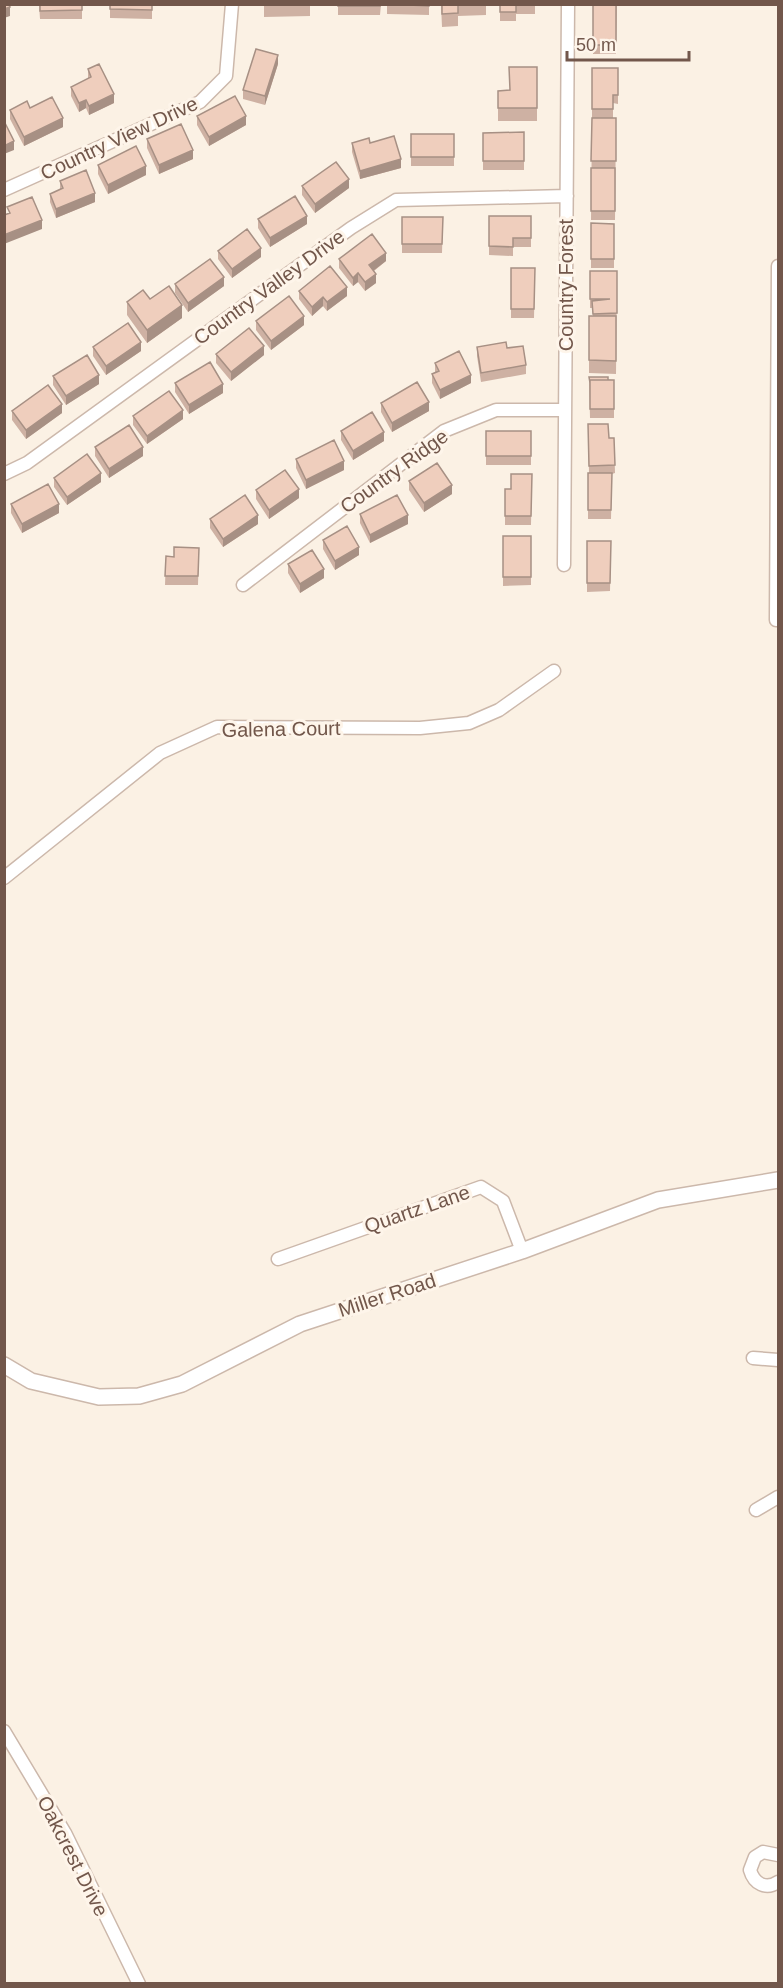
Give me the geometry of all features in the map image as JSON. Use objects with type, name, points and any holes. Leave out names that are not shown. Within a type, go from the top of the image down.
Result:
[{"type":"street","name":"Country View Drive","points":[[4,190],[200,102],[226,76],[232,4]]},
{"type":"street","name":"Country Forest","points":[[564,564],[568,4]]},
{"type":"street","name":"Country Valley Drive","points":[[4,474],[27,464],[351,228],[396,200],[567,196]]},
{"type":"street","points":[[777,620],[778,267]]},
{"type":"street","name":"Country Ridge","points":[[243,585],[444,431],[496,410],[565,410]]},
{"type":"street","name":"Galena Court","points":[[4,878],[160,753],[217,728],[420,729],[469,723],[499,710],[554,670]]},
{"type":"street","name":"Miller Road","points":[[4,1365],[31,1381],[99,1397],[140,1396],[182,1384],[300,1324],[522,1251],[658,1200],[778,1180]]},
{"type":"street","name":"Quartz Lane","points":[[278,1259],[481,1187],[503,1201],[522,1251]]},
{"type":"street","points":[[753,1358],[778,1360]]},
{"type":"street","points":[[756,1510],[778,1497]]},
{"type":"street","name":"Oakcrest Drive","points":[[4,1731],[65,1833],[139,1983]]},
{"type":"street","points":[[778,1855],[763,1852],[755,1857],[750,1870],[755,1881],[762,1885],[769,1886],[778,1882]]},
{"type":"building","points":[[40,4],[82,4],[82,10],[40,11]]},
{"type":"building","points":[[110,4],[152,4],[152,10],[110,9]]},
{"type":"building","points":[[338,4],[380,4],[380,6],[338,6]]},
{"type":"building","points":[[387,4],[429,4],[429,6]]},
{"type":"building","points":[[442,4],[458,4],[458,13],[442,14]]},
{"type":"building","points":[[500,4],[535,5],[516,5],[516,12],[500,12]]},
{"type":"building","points":[[593,4],[616,4],[616,45],[593,45]]},
{"type":"building","points":[[256,49],[278,55],[265,96],[243,90]]},
{"type":"building","points":[[99,64],[114,94],[89,106],[86,100],[79,103],[71,87],[91,77],[88,69]]},
{"type":"building","points":[[509,67],[537,67],[537,108],[498,108],[498,91],[510,90]]},
{"type":"building","points":[[592,68],[618,68],[618,95],[613,95],[613,109],[592,109]]},
{"type":"building","points":[[235,96],[246,116],[209,137],[197,116]]},
{"type":"building","points":[[52,97],[63,118],[24,137],[10,110],[27,101],[30,108]]},
{"type":"building","points":[[592,118],[616,118],[616,161],[591,161]]},
{"type":"building","points":[[4,121],[14,141],[4,146]]},
{"type":"building","points":[[181,124],[193,150],[159,165],[147,139]]},
{"type":"building","points":[[524,132],[524,161],[483,161],[483,133]]},
{"type":"building","points":[[411,134],[454,134],[454,157],[411,157]]},
{"type":"building","points":[[394,136],[401,159],[360,171],[352,143],[369,138],[370,143]]},
{"type":"building","points":[[136,146],[146,166],[108,185],[98,165]]},
{"type":"building","points":[[336,162],[349,179],[315,204],[302,186]]},
{"type":"building","points":[[591,168],[615,168],[615,211],[591,211]]},
{"type":"building","points":[[86,170],[95,193],[56,209],[50,194],[63,188],[60,181]]},
{"type":"building","points":[[295,196],[307,216],[270,238],[258,219]]},
{"type":"building","points":[[32,197],[42,220],[4,235],[4,215],[10,213],[7,207]]},
{"type":"building","points":[[489,216],[531,216],[531,238],[513,238],[513,247],[489,246]]},
{"type":"building","points":[[402,217],[443,217],[442,244],[402,244]]},
{"type":"building","points":[[591,223],[614,224],[614,259],[591,259]]},
{"type":"building","points":[[247,229],[261,248],[232,269],[218,251]]},
{"type":"building","points":[[372,234],[386,253],[369,265],[376,274],[365,282],[358,273],[353,278],[339,259]]},
{"type":"building","points":[[210,259],[224,277],[188,303],[175,284]]},
{"type":"building","points":[[330,266],[347,287],[327,302],[323,297],[312,307],[299,291]]},
{"type":"building","points":[[511,268],[535,268],[534,309],[511,309]]},
{"type":"building","points":[[590,271],[617,271],[617,313],[593,314],[592,301],[610,299],[590,299]]},
{"type":"building","points":[[169,286],[182,305],[147,330],[127,302],[143,290],[150,299]]},
{"type":"building","points":[[289,296],[304,316],[271,341],[256,321]]},
{"type":"building","points":[[589,316],[616,316],[616,361],[589,360]]},
{"type":"building","points":[[128,323],[141,342],[106,366],[93,347]]},
{"type":"building","points":[[249,328],[264,346],[231,372],[216,354]]},
{"type":"building","points":[[506,342],[507,348],[523,346],[526,365],[481,373],[477,347]]},
{"type":"building","points":[[459,351],[471,375],[440,390],[432,374],[439,371],[435,363]]},
{"type":"building","points":[[87,355],[99,375],[66,396],[53,376]]},
{"type":"building","points":[[210,362],[223,384],[189,405],[175,383]]},
{"type":"building","points":[[589,377],[608,377],[608,380],[590,380],[590,383]]},
{"type":"building","points":[[590,380],[614,380],[614,409],[590,409]]},
{"type":"building","points":[[417,382],[429,402],[392,423],[381,403]]},
{"type":"building","points":[[48,385],[62,404],[26,430],[12,411]]},
{"type":"building","points":[[169,391],[183,410],[147,436],[133,416]]},
{"type":"building","points":[[372,412],[384,432],[353,451],[341,431]]},
{"type":"building","points":[[588,424],[608,424],[609,438],[614,438],[615,465],[589,466]]},
{"type":"building","points":[[129,425],[143,447],[109,469],[95,447]]},
{"type":"building","points":[[486,431],[531,431],[531,456],[486,456]]},
{"type":"building","points":[[334,440],[344,461],[306,480],[296,459]]},
{"type":"building","points":[[87,454],[101,473],[67,497],[54,478]]},
{"type":"building","points":[[437,463],[452,485],[424,503],[409,481]]},
{"type":"building","points":[[285,470],[299,489],[269,510],[256,490]]},
{"type":"building","points":[[588,473],[612,473],[611,510],[588,510]]},
{"type":"building","points":[[511,474],[532,474],[531,516],[505,516],[505,489],[511,489]]},
{"type":"building","points":[[48,484],[59,504],[22,524],[11,504]]},
{"type":"building","points":[[245,495],[258,515],[223,539],[210,519]]},
{"type":"building","points":[[397,495],[408,515],[370,535],[360,514]]},
{"type":"building","points":[[347,526],[359,547],[335,561],[323,540]]},
{"type":"building","points":[[503,536],[531,536],[531,577],[503,577]]},
{"type":"building","points":[[587,541],[611,541],[610,583],[587,583]]},
{"type":"building","points":[[174,547],[199,548],[198,576],[165,576],[166,556],[174,557]]},
{"type":"building","points":[[312,550],[324,569],[300,584],[288,564]]}]
